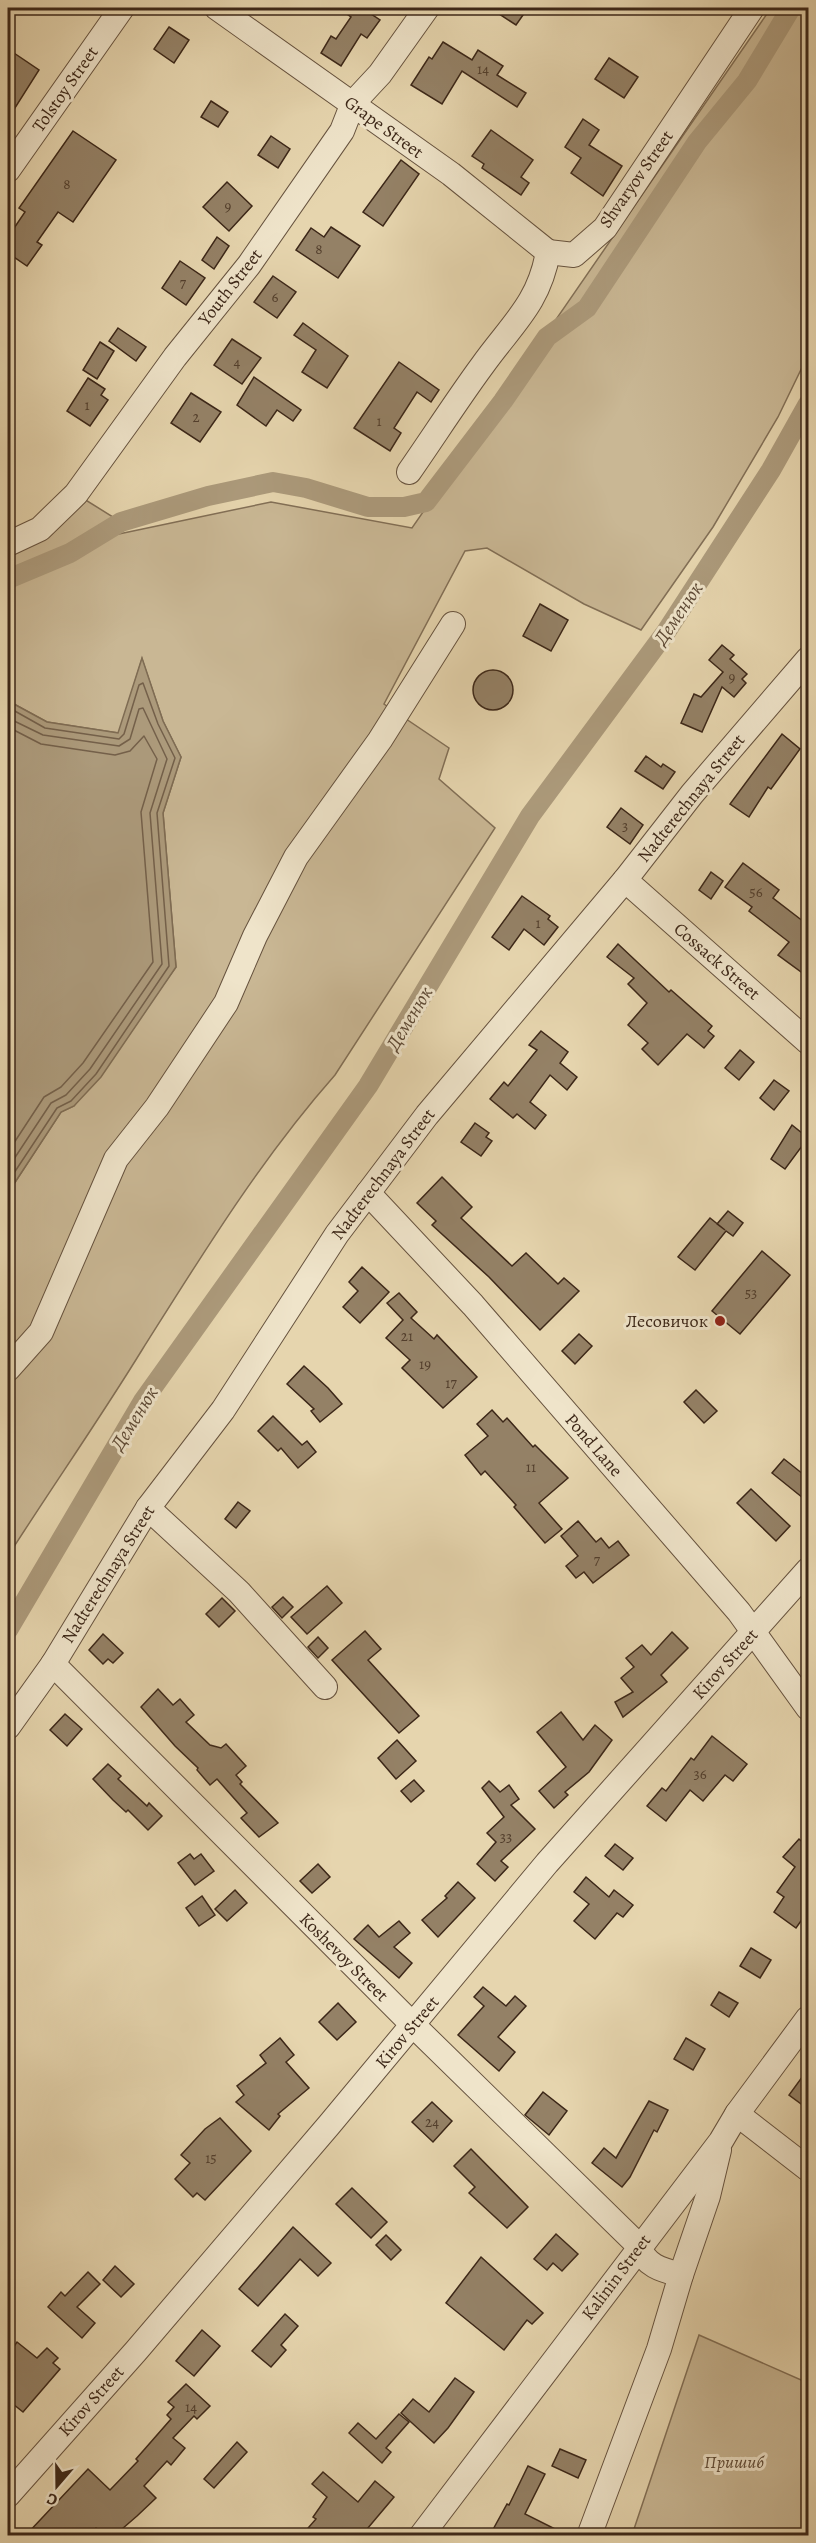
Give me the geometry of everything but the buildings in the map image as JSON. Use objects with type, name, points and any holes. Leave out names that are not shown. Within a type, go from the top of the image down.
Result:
[{"type":"street","name":"Tolstoy Street","points":[[8,170],[122,8]]},
{"type":"street","name":"Grape Street","points":[[217,8],[451,174],[548,252]]},
{"type":"street","name":"Youth Street","points":[[8,544],[40,529],[76,494],[175,357],[249,265],[342,130],[353,103],[380,74],[427,8]]},
{"type":"street","name":"Shvaryov Street","points":[[548,252],[574,255],[605,228],[752,8]]},
{"type":"street","points":[[409,472],[483,364],[530,304],[544,276],[548,252]]},
{"type":"street","points":[[8,1368],[41,1332],[116,1160],[157,1107],[226,1003],[255,936],[296,857],[380,740],[453,624]]},
{"type":"street","name":"Nadterechnaya Street","points":[[8,1726],[53,1664],[148,1508],[223,1410],[337,1234],[427,1115],[625,880],[692,794],[808,659]]},
{"type":"street","name":"Cossack Street","points":[[625,880],[808,1042]]},
{"type":"street","name":"Pond Lane","points":[[368,1193],[473,1305],[739,1612],[808,1708]]},
{"type":"street","points":[[148,1508],[239,1592],[325,1687]]},
{"type":"street","name":"Kirov Street","points":[[8,2495],[144,2342],[547,1863],[808,1570]]},
{"type":"street","name":"Koshevoy Street","points":[[53,1664],[413,2025],[639,2246],[642,2256],[648,2262],[659,2270],[681,2275]]},
{"type":"street","name":"Kalinin Street","points":[[422,2535],[639,2246],[721,2141],[737,2114],[808,2018]]},
{"type":"street","points":[[737,2114],[808,2169]]},
{"type":"street","points":[[589,2535],[659,2349],[708,2196],[721,2141]]},
{"type":"green space","points":[[771,8],[808,8],[808,355],[778,417],[713,527],[641,630],[584,604],[487,548],[465,551],[384,704],[449,748],[439,779],[495,828],[335,1075],[282,1140],[233,1209],[8,1556],[8,1193],[61,1112],[74,1106],[176,967],[163,813],[181,757],[163,721],[142,659],[119,733],[47,722],[12,703],[8,706],[8,544],[76,494],[121,522],[95,539],[271,502],[412,528]]},
{"type":"green space","name":"Пришиб","points":[[699,2335],[808,2383],[808,2535],[632,2535]]},
{"type":"water","points":[[142,658],[163,721],[181,757],[163,813],[176,967],[101,1077],[74,1106],[61,1112],[8,1193],[8,706],[12,703],[47,722],[118,733]]},
{"type":"waterway","points":[[8,579],[70,553],[121,522],[208,496],[273,482],[306,488],[368,507],[404,507],[426,502],[503,401],[547,337],[587,308],[697,142],[747,81],[791,8]]},
{"type":"waterway","name":"Деменюк","points":[[8,1630],[143,1401],[368,1086],[530,816],[666,632],[771,470],[808,404]]},
{"type":"place","name":"Лесовичок","points":[[720,1321]]}]
